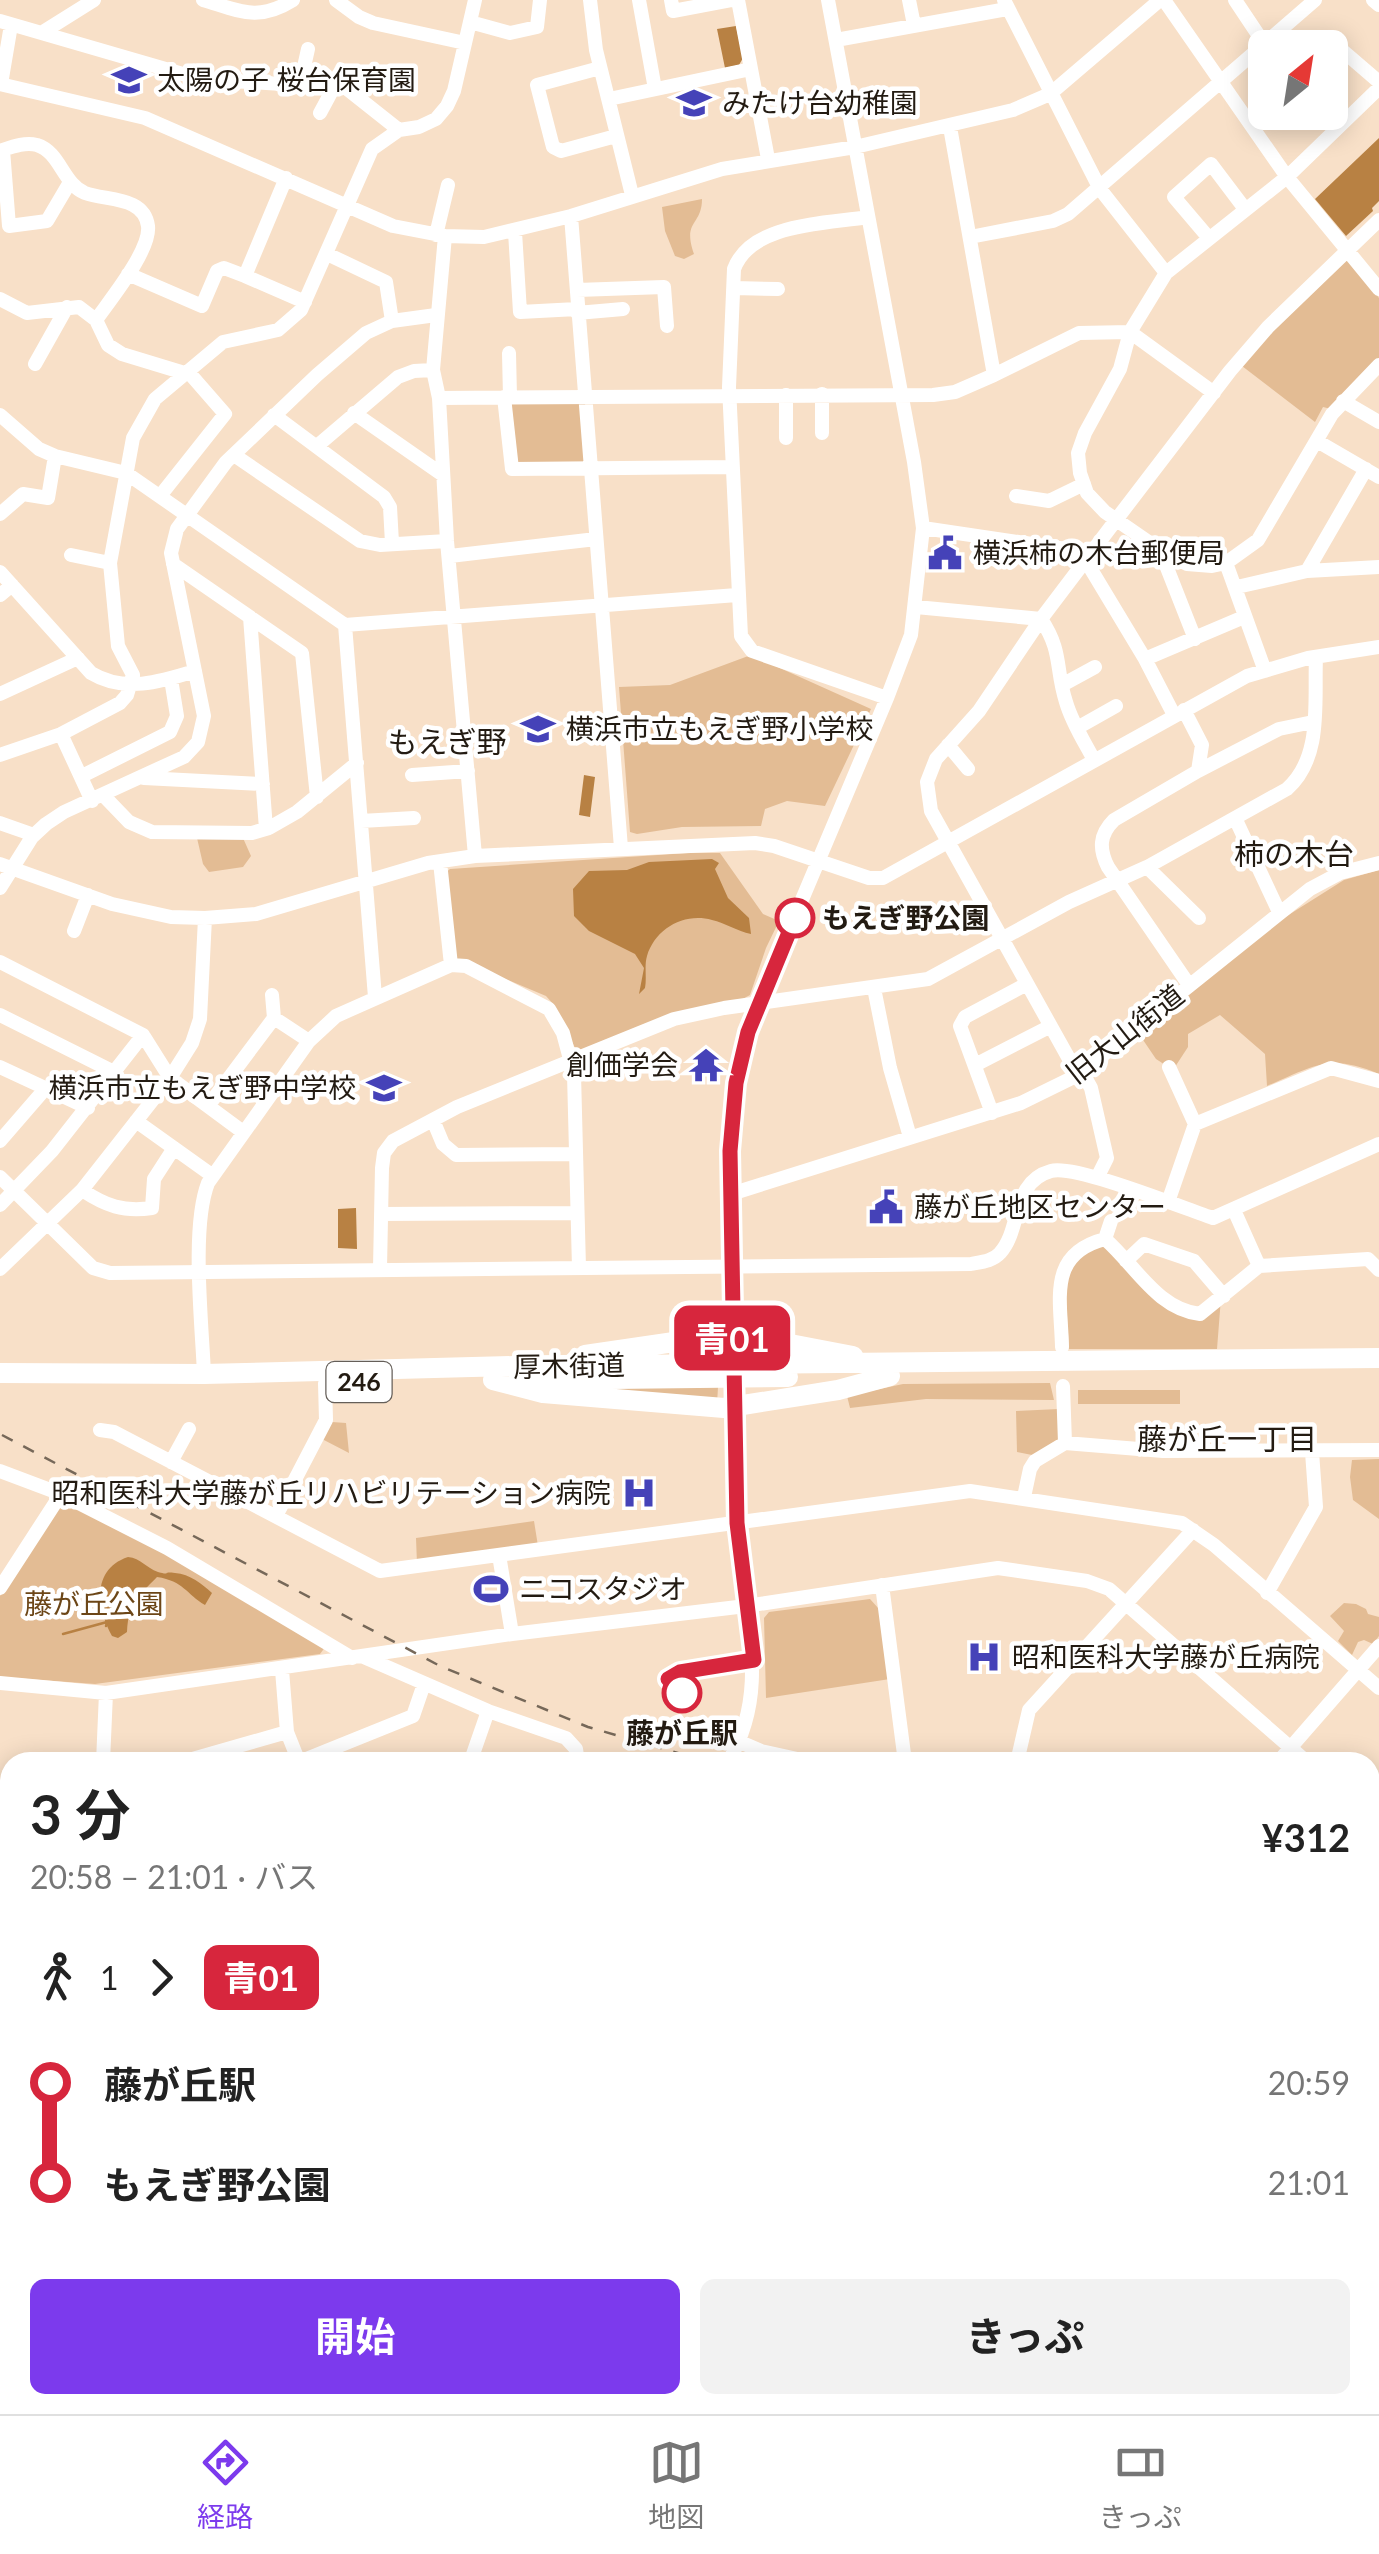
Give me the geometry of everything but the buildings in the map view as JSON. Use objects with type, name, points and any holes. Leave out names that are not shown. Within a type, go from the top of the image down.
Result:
[{"type":"highway","points":[[514,1366],[732,1335],[845,1353],[887,1370]]},
{"type":"highway","name":"厚木街道","points":[[887,1370],[1379,1358]]},
{"type":"highway","name":"厚木街道","points":[[0,1374],[204,1374],[514,1366],[717,1372]]},
{"type":"highway","points":[[493,1380],[543,1393],[733,1408],[838,1390],[887,1370]]},
{"type":"highway","name":"厚木街道","points":[[0,1385],[493,1380],[746,1371],[1379,1370]]},
{"type":"street","points":[[204,0],[252,14],[266,14],[293,0]]},
{"type":"street","points":[[336,0],[359,18],[465,43]]},
{"type":"street","points":[[1,753],[61,734],[120,703],[131,686],[133,675],[118,646],[110,563],[133,438],[156,399],[223,342],[278,330],[293,319],[305,302],[372,149],[399,130],[436,119],[446,106],[454,91],[476,0]]},
{"type":"street","points":[[470,22],[510,33],[537,27],[540,0]]},
{"type":"street","points":[[590,0],[600,68],[632,194]]},
{"type":"street","points":[[638,0],[656,89]]},
{"type":"street","points":[[671,0],[673,12],[734,0],[768,159]]},
{"type":"street","points":[[734,1752],[749,1707],[754,1671],[737,1523],[733,1408],[730,1194],[736,1083],[758,1004],[910,635],[923,528],[828,0]]},
{"type":"street","points":[[909,0],[914,25]]},
{"type":"street","points":[[399,130],[354,93],[334,87],[200,79],[6,23],[0,84],[145,118],[393,226],[440,236],[484,237],[516,232],[722,169],[855,147],[1013,110],[1050,94],[1162,0],[1248,121]]},
{"type":"street","points":[[1234,0],[1255,30]]},
{"type":"street","points":[[1282,30],[1316,0]]},
{"type":"street","points":[[1372,0],[1379,5]]},
{"type":"street","points":[[43,32],[85,2]]},
{"type":"street","points":[[836,40],[1005,4],[1100,189],[1166,273]]},
{"type":"street","points":[[300,85],[308,49]]},
{"type":"street","points":[[1348,56],[1379,85],[1287,177],[1166,273],[1130,332],[1120,368],[1078,453],[1087,493],[1116,520],[1187,564],[1212,566],[1226,562],[1258,540],[1332,414],[1379,365]]},
{"type":"street","points":[[970,238],[1053,221],[1068,214],[1248,60]]},
{"type":"street","points":[[600,68],[537,85],[553,146],[561,151],[616,136]]},
{"type":"street","points":[[608,99],[751,69]]},
{"type":"street","points":[[320,113],[334,87]]},
{"type":"street","points":[[950,127],[994,375]]},
{"type":"street","points":[[1254,130],[1287,177],[1379,289]]},
{"type":"street","points":[[70,182],[47,221],[9,226],[2,150],[27,144],[47,150],[70,182],[88,194],[129,202],[142,212],[148,223],[147,238],[96,320]]},
{"type":"street","points":[[1208,237],[1174,197],[1210,164],[1245,209]]},
{"type":"street","points":[[245,276],[286,178]]},
{"type":"street","points":[[448,185],[440,236],[433,370],[439,398],[475,856]]},
{"type":"street","points":[[571,216],[621,848]]},
{"type":"street","points":[[868,216],[765,235],[738,259],[730,395],[737,596],[741,636],[752,650],[887,698]]},
{"type":"street","points":[[1098,1178],[1108,1158],[1090,1088],[1049,1027],[948,844],[931,811],[927,782],[936,758],[979,710],[1041,619],[1214,393],[1268,327],[1379,220]]},
{"type":"street","points":[[516,232],[520,312],[623,310]]},
{"type":"street","points":[[327,254],[386,282],[392,321]]},
{"type":"street","points":[[128,274],[202,306],[217,270],[224,268],[305,302]]},
{"type":"street","points":[[577,290],[664,286],[667,327]]},
{"type":"street","points":[[734,288],[778,289]]},
{"type":"street","points":[[0,299],[28,313],[79,307],[96,320],[108,345],[122,354],[186,373],[225,414],[160,496]]},
{"type":"street","points":[[35,364],[68,306]]},
{"type":"street","points":[[0,888],[6,866],[34,835],[64,812],[184,757],[198,742],[204,716],[173,564],[172,542],[186,514],[234,454],[366,333],[392,321],[436,315]]},
{"type":"street","points":[[439,398],[901,393],[933,396],[955,392],[1078,333],[1130,332],[1214,393]]},
{"type":"street","points":[[509,352],[507,397],[512,469],[732,467]]},
{"type":"street","points":[[317,446],[398,377],[433,370]]},
{"type":"street","points":[[822,394],[822,432]]},
{"type":"street","points":[[786,395],[789,427]]},
{"type":"street","points":[[1343,401],[1379,422]]},
{"type":"street","points":[[354,413],[443,474]]},
{"type":"street","points":[[0,415],[40,449],[55,456],[126,473],[345,625],[737,596]]},
{"type":"street","points":[[274,415],[384,497],[390,507],[392,543]]},
{"type":"street","points":[[1306,571],[1372,473],[1317,442]]},
{"type":"street","points":[[234,454],[360,541],[448,548],[596,540]]},
{"type":"street","points":[[0,514],[23,494],[48,498],[55,456]]},
{"type":"street","points":[[1016,496],[1038,495],[1049,502],[1084,484]]},
{"type":"street","points":[[923,528],[1066,549],[1086,561],[1202,744],[1198,771]]},
{"type":"street","points":[[985,562],[988,538]]},
{"type":"street","points":[[1160,550],[1195,639]]},
{"type":"street","points":[[72,556],[110,563]]},
{"type":"street","points":[[1226,562],[1265,671]]},
{"type":"street","points":[[173,564],[302,652],[317,797]]},
{"type":"street","points":[[1237,587],[1306,571],[1379,567]]},
{"type":"street","points":[[0,572],[6,590],[106,682],[131,686],[195,672]]},
{"type":"street","points":[[916,608],[1041,619]]},
{"type":"street","points":[[250,617],[266,829]]},
{"type":"street","points":[[1145,659],[1244,617]]},
{"type":"street","points":[[1041,619],[1059,652],[1066,705],[1094,760]]},
{"type":"street","points":[[345,625],[375,996]]},
{"type":"street","points":[[6,866],[88,896],[160,916],[205,918],[256,914],[440,862],[475,856],[755,842],[869,878],[883,878],[1248,676],[1379,646]]},
{"type":"street","points":[[0,694],[78,658]]},
{"type":"street","points":[[380,1268],[384,1153],[393,1141],[433,1120],[674,1018],[928,979],[1070,902],[1147,867],[1298,779],[1310,756],[1316,658]]},
{"type":"street","points":[[1062,685],[1095,666]]},
{"type":"street","points":[[82,776],[170,732],[176,716],[170,678]]},
{"type":"street","points":[[1078,728],[1116,706]]},
{"type":"street","points":[[1189,984],[1102,855],[1106,828],[1198,771],[1279,729],[1313,722]]},
{"type":"street","points":[[61,734],[97,798],[128,822],[152,832],[252,833],[266,829],[317,797],[357,763]]},
{"type":"street","points":[[948,745],[968,769]]},
{"type":"street","points":[[412,775],[468,771]]},
{"type":"street","points":[[143,778],[262,784]]},
{"type":"street","points":[[361,821],[414,818]]},
{"type":"street","points":[[1235,818],[1279,912]]},
{"type":"street","points":[[0,823],[34,835]]},
{"type":"street","points":[[440,862],[451,965]]},
{"type":"street","name":"旧大山街道","points":[[730,1194],[1021,1103],[1078,1075],[1310,889],[1340,873],[1379,862]]},
{"type":"street","points":[[1147,867],[1200,918]]},
{"type":"street","points":[[74,932],[88,896]]},
{"type":"street","points":[[0,1269],[82,1190],[170,1078],[192,1043],[200,1019],[205,918]]},
{"type":"street","points":[[0,962],[144,1034],[170,1078],[243,1132]]},
{"type":"street","points":[[204,1374],[200,1270],[203,1196],[213,1176],[308,1042],[336,1016],[451,965],[466,966],[549,1009],[563,1033],[574,1074],[579,1268]]},
{"type":"street","points":[[992,1112],[960,1026],[965,1017],[1025,984]]},
{"type":"street","points":[[874,988],[890,1068],[910,1137]]},
{"type":"street","points":[[208,1106],[274,1018],[272,995]]},
{"type":"street","points":[[0,1015],[114,1072]]},
{"type":"street","points":[[274,1018],[308,1042]]},
{"type":"street","points":[[976,1065],[1049,1027]]},
{"type":"street","points":[[0,1205],[88,1108],[144,1034]]},
{"type":"street","points":[[0,1067],[88,1108]]},
{"type":"street","points":[[1168,1202],[1195,1124],[1169,1068]]},
{"type":"street","points":[[1195,1124],[1331,1068],[1379,1081]]},
{"type":"street","points":[[0,1141],[46,1089]]},
{"type":"street","points":[[136,1120],[213,1176]]},
{"type":"street","points":[[433,1120],[442,1144],[456,1155],[576,1154]]},
{"type":"street","points":[[0,1176],[93,1268],[110,1272],[971,1264],[1000,1252],[1023,1193],[1050,1171],[1070,1170],[1098,1178],[1119,1194],[1168,1202],[1213,1218],[1379,1144]]},
{"type":"street","points":[[82,1190],[120,1210],[152,1208],[154,1179],[174,1148]]},
{"type":"street","points":[[1234,1210],[1259,1266]]},
{"type":"street","points":[[381,1214],[577,1213]]},
{"type":"street","points":[[1062,1348],[1064,1266],[1074,1252],[1105,1239],[1111,1221]]},
{"type":"street","points":[[1105,1239],[1166,1302],[1185,1312],[1200,1314],[1259,1266],[1368,1259],[1379,1270]]},
{"type":"street","points":[[1126,1261],[1144,1244],[1194,1261],[1224,1296]]},
{"type":"street","points":[[276,1516],[326,1420],[324,1383]]},
{"type":"street","points":[[1063,1386],[1065,1443]]},
{"type":"street","points":[[100,1430],[114,1432],[380,1571],[970,1491],[1182,1523],[1379,1688]]},
{"type":"street","points":[[172,1462],[189,1430]]},
{"type":"street","points":[[1024,1498],[1035,1461],[1065,1443],[1163,1451],[1379,1450]]},
{"type":"street","points":[[1267,1592],[1316,1507],[1312,1452]]},
{"type":"street","points":[[0,1471],[61,1494],[167,1548],[358,1658],[566,1738],[576,1752]]},
{"type":"street","points":[[3,1580],[61,1494]]},
{"type":"street","points":[[1020,1752],[1030,1710],[1192,1530]]},
{"type":"street","points":[[498,1556],[512,1634]]},
{"type":"street","points":[[0,1683],[106,1693],[998,1568],[1087,1581],[1109,1589],[1296,1752]]},
{"type":"street","points":[[882,1585],[905,1752]]},
{"type":"street","points":[[1287,1752],[1379,1646]]},
{"type":"street","points":[[282,1670],[288,1732],[295,1752]]},
{"type":"street","points":[[324,1752],[413,1716],[424,1684]]},
{"type":"street","points":[[103,1752],[106,1693]]},
{"type":"street","points":[[474,1752],[488,1711]]},
{"type":"street","points":[[217,1752],[288,1732]]},
{"type":"street","points":[[740,1742],[766,1752]]},
{"type":"green space","points":[[702,199],[690,235],[694,254],[684,259],[675,256],[665,231],[662,207]]},
{"type":"green space","points":[[1344,254],[1379,298],[1379,362],[1335,410],[1323,407],[1315,422],[1242,366],[1268,327]]},
{"type":"green space","points":[[585,398],[586,466],[518,466],[511,402]]},
{"type":"green space","points":[[751,655],[871,709],[825,806],[787,801],[765,809],[761,826],[630,832],[619,687],[670,685]]},
{"type":"green space","points":[[197,838],[243,838],[251,856],[243,867],[209,872]]},
{"type":"green space","name":"もえぎ野公園","points":[[720,853],[763,914],[779,921],[750,995],[739,1001],[582,1053],[576,1050],[546,996],[453,957],[444,874],[450,869]]},
{"type":"green space","points":[[1379,870],[1379,1074],[1334,1063],[1310,1068],[1267,1086],[1265,1054],[1220,1015],[1188,1034],[1188,1047],[1173,1070],[1156,1059],[1139,1034],[1271,926],[1344,880]]},
{"type":"green space","points":[[1105,1243],[1185,1312],[1221,1298],[1217,1349],[1069,1349],[1065,1282],[1078,1256]]},
{"type":"green space","points":[[1050,1383],[1054,1400],[926,1399],[850,1408],[847,1396],[903,1384]]},
{"type":"green space","points":[[718,1387],[717,1404],[565,1389]]},
{"type":"green space","points":[[1078,1390],[1180,1390],[1180,1404],[1078,1404]]},
{"type":"green space","points":[[1059,1409],[1058,1439],[1037,1456],[1017,1452],[1016,1411]]},
{"type":"green space","points":[[332,1422],[346,1423],[349,1453],[322,1439]]},
{"type":"green space","points":[[1379,1459],[1379,1519],[1353,1500],[1350,1477],[1352,1460]]},
{"type":"green space","name":"藤が丘公園","points":[[63,1498],[164,1550],[326,1646],[320,1654],[95,1684],[0,1677],[0,1596]]},
{"type":"green space","points":[[534,1521],[538,1546],[417,1564],[416,1538]]},
{"type":"green space","points":[[870,1599],[879,1609],[890,1679],[766,1698],[764,1618],[769,1612]]},
{"type":"green space","points":[[1344,1603],[1356,1604],[1379,1617],[1379,1636],[1373,1644],[1358,1642],[1352,1655],[1338,1641],[1344,1631],[1330,1616]]},
{"type":"shaded area","points":[[736,26],[743,58],[739,65],[725,68],[717,29]]},
{"type":"shaded area","points":[[1379,138],[1379,201],[1346,236],[1315,199]]},
{"type":"shaded area","points":[[584,775],[595,777],[590,817],[579,815]]},
{"type":"shaded area","points":[[712,859],[719,863],[715,869],[728,898],[749,918],[751,934],[701,918],[672,925],[651,946],[645,988],[639,994],[644,968],[635,954],[589,931],[574,916],[573,889],[589,871],[627,870],[649,862]]},
{"type":"shaded area","points":[[356,1208],[357,1249],[338,1248],[338,1209]]},
{"type":"shaded area","points":[[128,1557],[158,1572],[191,1577],[212,1593],[205,1605],[179,1585],[157,1577],[132,1606],[127,1632],[118,1638],[112,1636],[100,1590],[108,1570]]},
{"type":"waterway","points":[[63,1634],[107,1622],[106,1626]]},
{"type":"railway","points":[[2,1435],[440,1666],[588,1727],[674,1752]]},
{"type":"bus line","name":"青01","points":[[682,1693],[668,1679],[680,1672],[754,1660],[737,1523],[730,1151],[736,1083],[748,1032],[795,918]]},
{"type":"place","name":"太陽の子 桜台保育園","points":[[129,80]]},
{"type":"place","name":"みたけ台幼稚園","points":[[694,103]]},
{"type":"place","name":"横浜柿の木台郵便局","points":[[945,553]]},
{"type":"place","name":"横浜市立もえぎ野小学校","points":[[538,729]]},
{"type":"place","name":"もえぎ野公園","points":[[795,918]]},
{"type":"place","name":"創価学会","points":[[706,1065]]},
{"type":"place","name":"横浜市立もえぎ野中学校","points":[[384,1088]]},
{"type":"place","name":"藤が丘地区センター","points":[[886,1207]]},
{"type":"place","name":"昭和医科大学藤が丘リハビリテーション病院","points":[[639,1493]]},
{"type":"place","name":"ニコスタジオ","points":[[491,1589]]},
{"type":"place","name":"昭和医科大学藤が丘病院","points":[[984,1657]]},
{"type":"place","name":"藤が丘駅","points":[[682,1693]]},
{"type":"district","name":"もえぎ野","points":[[447,743]]},
{"type":"district","name":"柿の木台","points":[[1294,855]]},
{"type":"district","name":"藤が丘一丁目","points":[[1227,1440]]}]
